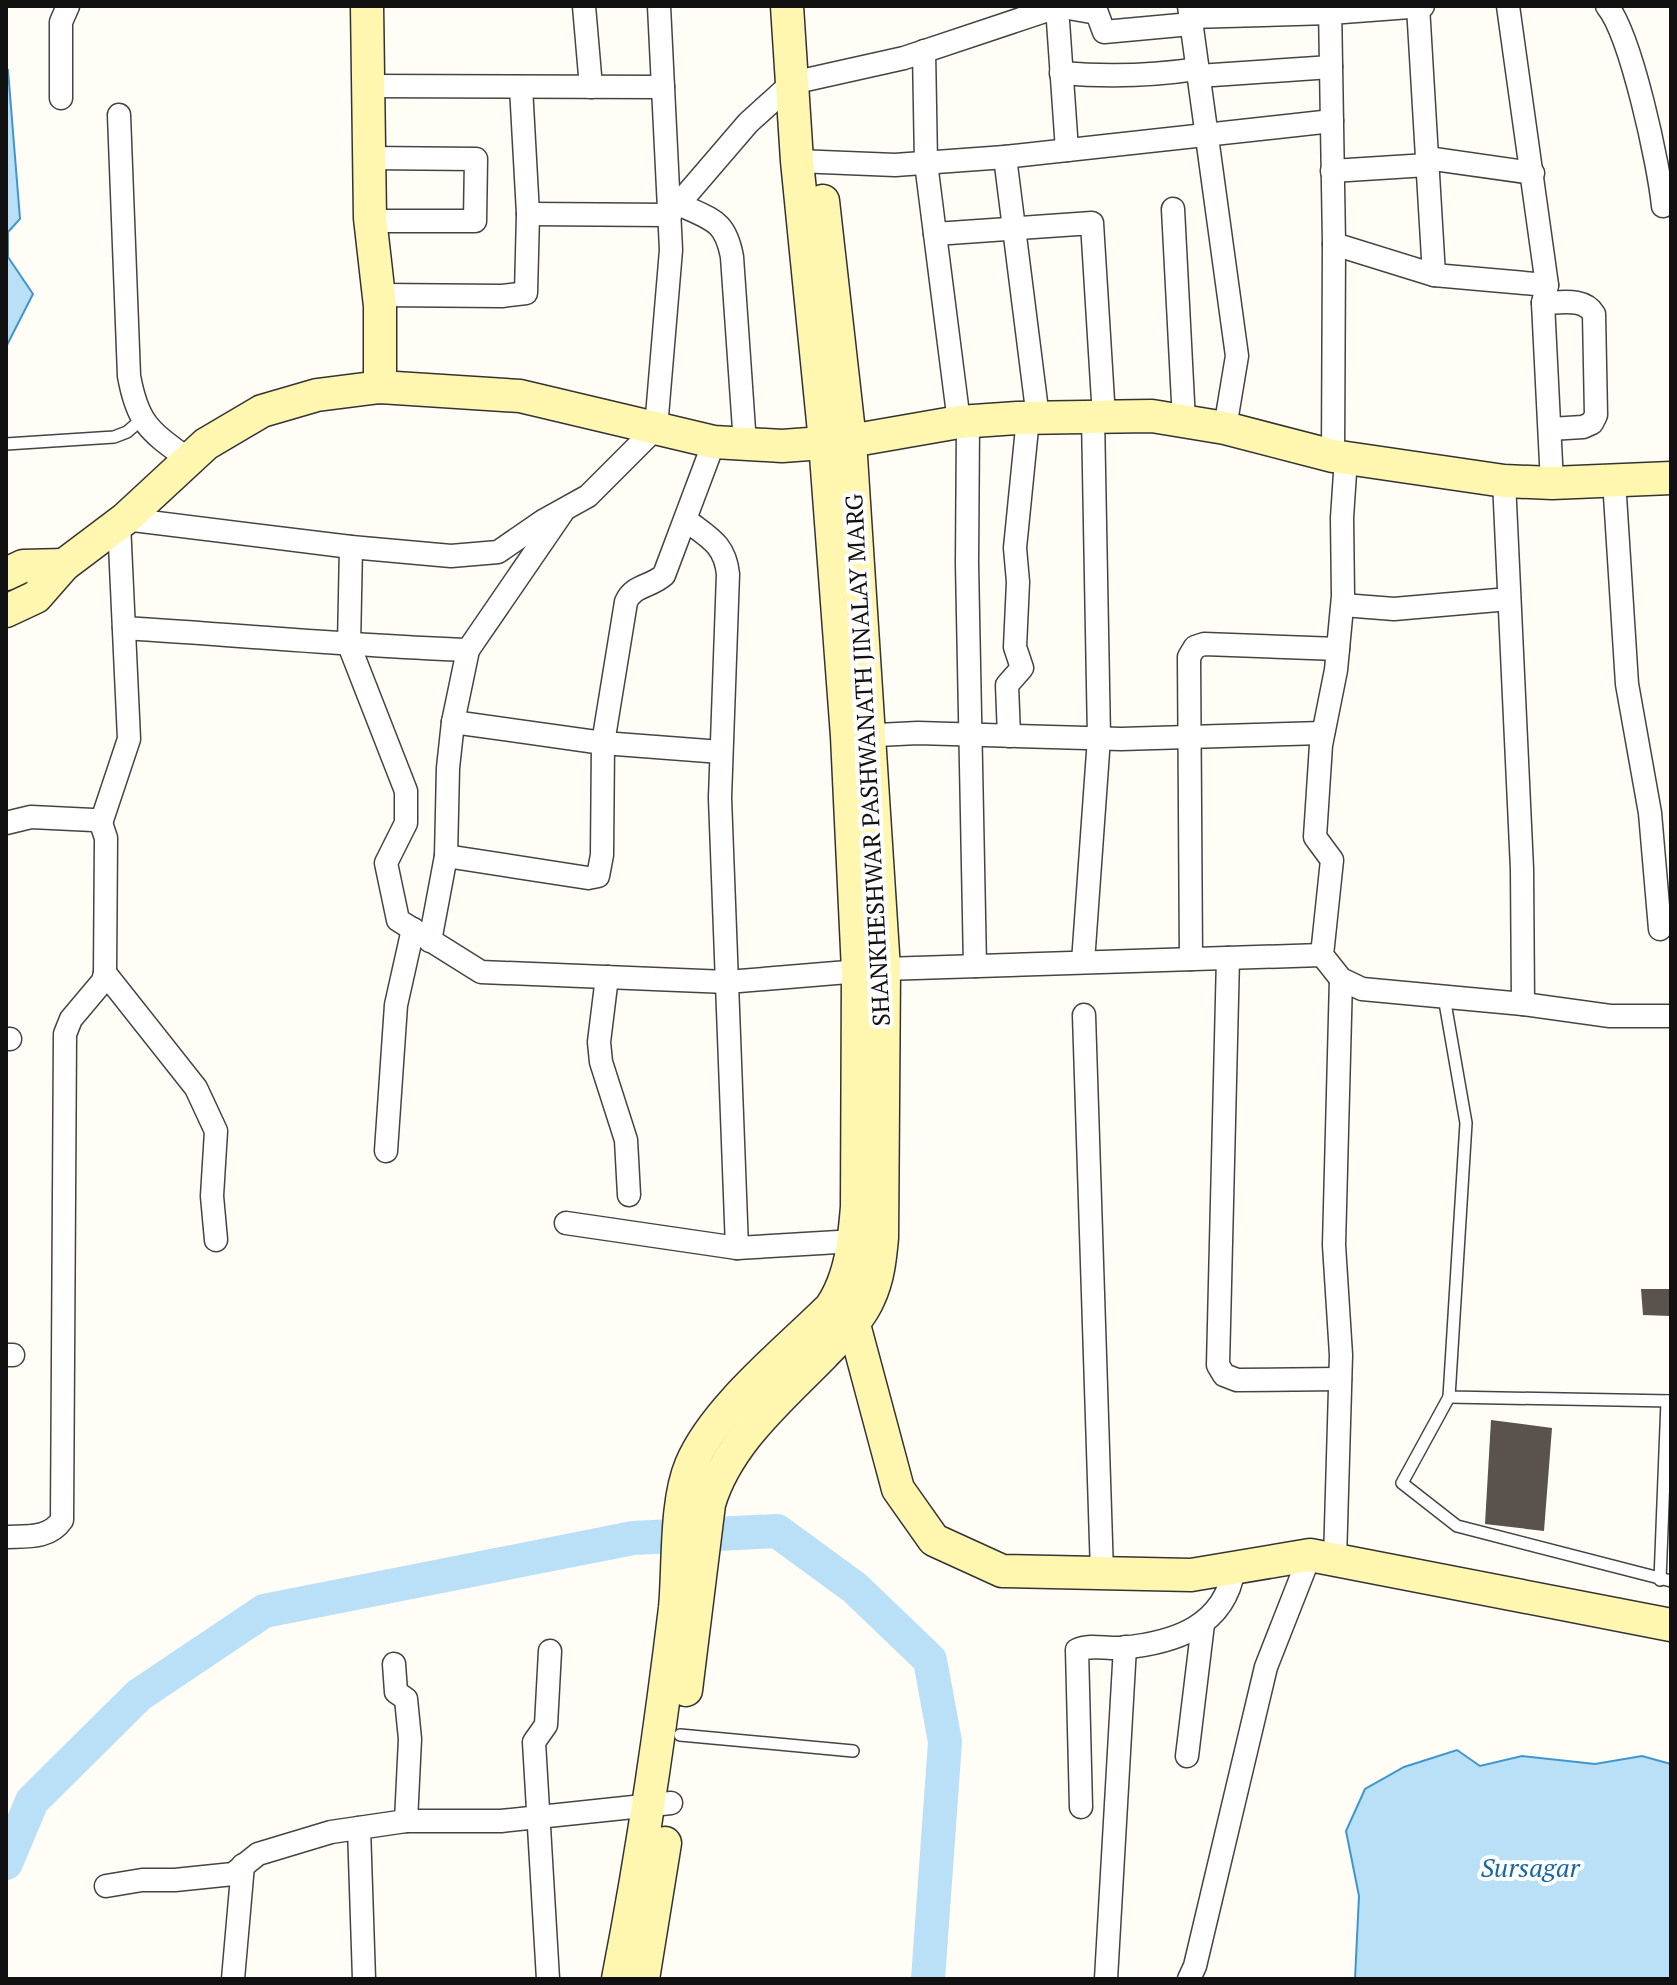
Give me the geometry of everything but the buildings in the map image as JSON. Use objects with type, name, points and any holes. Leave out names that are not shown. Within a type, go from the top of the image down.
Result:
[{"type":"street","points":[[61,98],[61,22],[68,6]]},
{"type":"street","points":[[367,6],[370,221],[379,295],[380,387]]},
{"type":"street","points":[[584,6],[591,87]]},
{"type":"street","points":[[122,521],[451,556],[498,552],[588,496],[656,428],[674,210],[659,6]]},
{"type":"street","points":[[618,1979],[640,1864],[680,1735],[686,1607],[696,1497],[691,1465],[726,1412],[831,1307],[843,1287],[855,1241],[871,970],[859,735],[838,442],[801,81],[787,6]]},
{"type":"street","points":[[801,81],[807,6]]},
{"type":"street","points":[[674,210],[748,123],[801,81],[924,51],[1057,7],[1097,13],[1104,32],[1190,15],[1420,6],[1434,275]]},
{"type":"street","points":[[1508,6],[1533,173],[1545,294],[1552,483]]},
{"type":"street","points":[[1607,6],[1616,17],[1640,94],[1663,206]]},
{"type":"street","points":[[1057,7],[1067,150]]},
{"type":"street","points":[[1330,10],[1343,605],[1323,733],[1315,837],[1332,860],[1322,955],[1341,979],[1362,989],[1523,1004],[1610,1016],[1671,1016]]},
{"type":"street","points":[[1190,15],[1237,356],[1225,428]]},
{"type":"street","points":[[924,51],[926,163],[964,422],[975,966]]},
{"type":"street","points":[[1061,73],[1159,75],[1331,67]]},
{"type":"street","points":[[367,86],[663,87]]},
{"type":"street","points":[[379,295],[502,296],[526,293],[528,214],[521,87]]},
{"type":"street","points":[[119,115],[129,376],[133,398],[141,420],[155,435],[189,460]]},
{"type":"street","points":[[808,161],[895,165],[1005,157],[1332,121]]},
{"type":"street","points":[[1005,157],[1016,229],[1033,418],[1015,548],[1018,582],[1015,647],[1022,668],[1007,685],[1009,736]]},
{"type":"street","points":[[369,158],[476,159],[475,221],[370,221]]},
{"type":"street","points":[[1332,171],[1427,161],[1533,173]]},
{"type":"street","points":[[1173,209],[1184,421]]},
{"type":"street","points":[[446,856],[588,878],[598,876],[602,855],[603,743],[626,602],[638,588],[655,583],[664,575],[686,520],[729,443],[732,257],[728,235],[718,224],[674,210],[528,214]]},
{"type":"street","points":[[935,234],[1092,223],[1098,417],[1099,738],[1083,962]]},
{"type":"street","points":[[1334,244],[1434,275],[1545,294],[1579,302],[1590,308],[1594,314],[1596,415],[1592,423],[1583,427],[1550,429]]},
{"type":"street","points":[[6,611],[36,597],[64,565],[122,521],[206,444],[262,411],[317,395],[380,387],[520,396],[729,443],[782,446],[838,442],[964,422],[1152,416],[1225,428],[1339,457],[1504,481],[1552,483],[1671,478]]},
{"type":"street","points":[[1614,480],[1627,684],[1650,813],[1660,929]]},
{"type":"street","points":[[1504,481],[1522,869],[1523,1004]]},
{"type":"street","points":[[386,1151],[396,1005],[446,856],[448,768],[453,722],[468,650],[565,509]]},
{"type":"street","points":[[686,520],[720,546],[727,560],[720,798],[737,1248]]},
{"type":"street","points":[[6,1537],[47,1534],[57,1528],[62,1520],[65,1034],[71,1019],[103,981],[105,973],[106,838],[101,823],[129,739],[122,521]]},
{"type":"street","points":[[351,547],[349,645],[406,791],[406,823],[386,863],[398,920],[481,972],[727,982],[871,970],[1322,955]]},
{"type":"street","points":[[6,574],[23,566],[64,565]]},
{"type":"street","points":[[1343,605],[1394,609],[1509,599]]},
{"type":"street","points":[[124,628],[349,645],[468,650]]},
{"type":"street","points":[[1191,959],[1189,657],[1195,647],[1204,644],[1338,649]]},
{"type":"street","points":[[453,722],[603,743],[721,752]]},
{"type":"street","points":[[859,735],[1099,738],[1323,733]]},
{"type":"street","points":[[6,823],[31,817],[101,823]]},
{"type":"street","points":[[1228,958],[1218,1365],[1224,1375],[1237,1380],[1340,1379]]},
{"type":"street","name":"SHANKHESHWAR PASHWANATH JINALAY MARG","points":[[696,1497],[714,1486],[734,1452],[781,1398],[855,1323],[877,1279],[882,1238],[871,970]]},
{"type":"street","points":[[105,973],[196,1088],[208,1109],[216,1131],[212,1196],[216,1240]]},
{"type":"street","points":[[607,977],[599,1042],[601,1062],[626,1140],[629,1195]]},
{"type":"street","points":[[1189,1979],[1195,1966],[1266,1667],[1322,1557],[1340,1379],[1334,1245],[1341,979]]},
{"type":"street","points":[[1084,1015],[1102,1573]]},
{"type":"street","points":[[566,1223],[737,1248],[855,1241]]},
{"type":"street","points":[[843,1287],[898,1489],[934,1540],[1002,1571],[1191,1575],[1322,1557],[1671,1625]]},
{"type":"street","points":[[1081,1807],[1077,1650],[1083,1647],[1147,1644],[1193,1631],[1207,1622],[1232,1583],[1234,1568]]},
{"type":"street","points":[[643,1979],[659,1804],[686,1607]]},
{"type":"street","points":[[1187,1756],[1203,1624]]},
{"type":"street","points":[[1106,1979],[1125,1647]]},
{"type":"street","points":[[548,1979],[534,1742],[546,1725],[550,1651]]},
{"type":"street","points":[[394,1664],[396,1692],[406,1699],[410,1739],[406,1821]]},
{"type":"street","points":[[106,1886],[142,1880],[233,1874],[258,1854],[331,1832],[406,1821],[501,1821],[659,1804]]},
{"type":"street","points":[[359,1828],[364,1979]]},
{"type":"street","points":[[233,1979],[243,1865]]},
{"type":"lane","points":[[6,444],[114,437],[127,432],[141,420]]},
{"type":"lane","points":[[1444,997],[1466,1123],[1449,1397],[1402,1483],[1457,1526],[1666,1581],[1669,1401],[1449,1397]]},
{"type":"lane","points":[[680,1735],[853,1751]]},
{"type":"water","points":[[6,69],[20,219],[8,232],[8,257],[33,294],[6,347]]},
{"type":"water","name":"Sursagar","points":[[1457,1750],[1480,1766],[1522,1756],[1595,1764],[1642,1756],[1671,1764],[1671,1979],[1355,1979],[1359,1896],[1346,1831],[1365,1789],[1404,1767]]},
{"type":"waterway","points":[[6,1863],[32,1801],[139,1695],[264,1611],[633,1538],[777,1531],[855,1588],[930,1660],[945,1742],[928,1979]]}]
